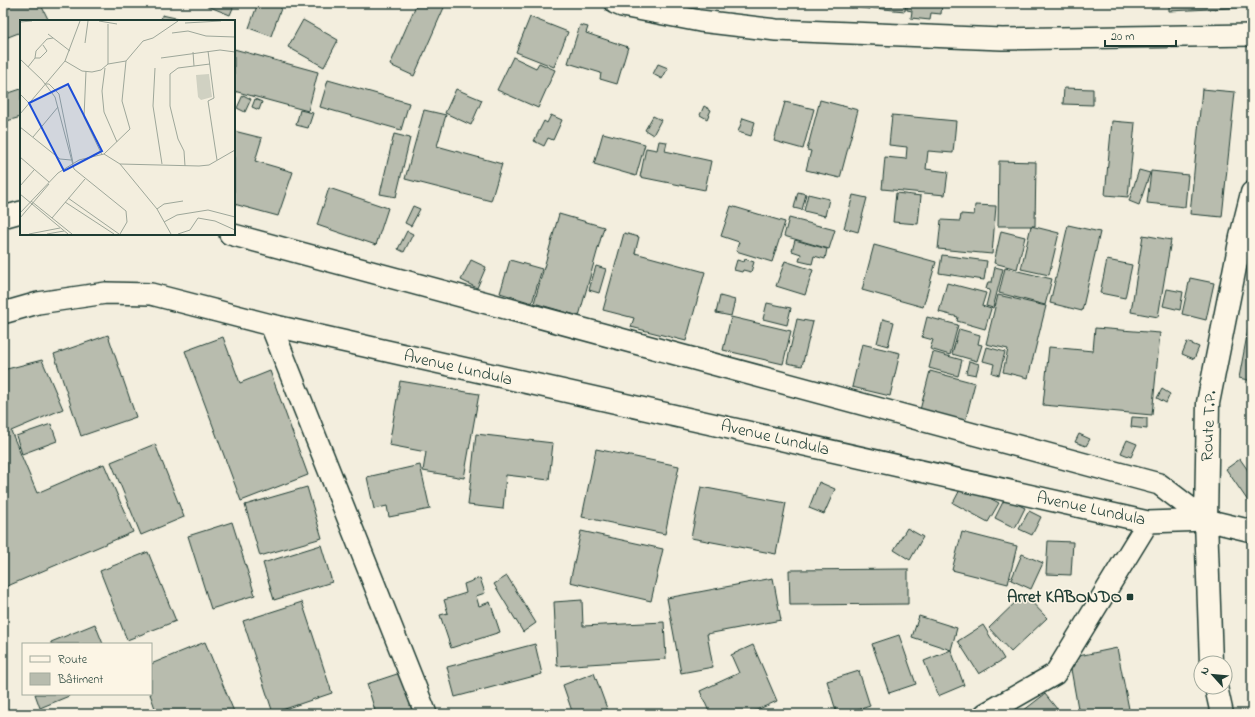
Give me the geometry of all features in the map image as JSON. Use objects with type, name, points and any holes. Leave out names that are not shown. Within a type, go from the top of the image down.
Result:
[{"type":"street","points":[[615,3],[622,6],[700,21],[776,30],[1002,39],[1252,35]]},
{"type":"street","name":"Route T.P.","points":[[1211,655],[1206,520],[1208,403],[1241,237],[1252,193]]},
{"type":"street","points":[[3,217],[20,212]]},
{"type":"street","points":[[234,235],[1159,484],[1206,520],[1252,531]]},
{"type":"street","name":"Avenue Lundula","points":[[3,313],[38,303],[106,293],[151,294],[271,326],[1148,522],[1206,520]]},
{"type":"street","points":[[271,326],[426,714]]},
{"type":"street","points":[[985,714],[1055,674],[1148,522]]},
{"type":"street","points":[[1218,695],[1222,714]]},
{"type":"building","points":[[3,3],[40,3],[48,20],[20,20],[20,32],[3,39]]},
{"type":"building","points":[[200,3],[235,3],[230,15]]},
{"type":"building","points":[[258,3],[283,3],[271,36],[249,28]]},
{"type":"building","points":[[417,3],[446,3],[414,76],[390,65]]},
{"type":"building","points":[[852,3],[870,3],[870,9],[851,7]]},
{"type":"building","points":[[873,3],[906,3],[905,11],[873,8]]},
{"type":"building","points":[[907,3],[942,3],[941,14],[931,13],[930,20],[911,18],[912,11],[907,10]]},
{"type":"building","points":[[1169,3],[1252,3],[1252,7],[1169,11]]},
{"type":"building","points":[[162,15],[184,20],[161,20]]},
{"type":"building","points":[[530,17],[568,32],[554,67],[516,52]]},
{"type":"building","points":[[303,20],[338,40],[324,67],[288,47]]},
{"type":"building","points":[[580,25],[588,27],[586,33],[628,47],[617,84],[600,79],[601,73],[568,63]]},
{"type":"building","points":[[235,49],[318,72],[308,111],[235,91]]},
{"type":"building","points":[[513,57],[536,68],[539,63],[555,70],[538,108],[497,90]]},
{"type":"building","points":[[658,64],[668,68],[662,79],[653,74]]},
{"type":"building","points":[[328,80],[409,103],[401,130],[320,107]]},
{"type":"building","points":[[1064,88],[1093,89],[1093,105],[1063,104]]},
{"type":"building","points":[[20,89],[20,117],[3,122],[3,95]]},
{"type":"building","points":[[456,89],[482,100],[471,125],[445,113]]},
{"type":"building","points":[[1202,89],[1235,92],[1222,217],[1190,214]]},
{"type":"building","points":[[243,95],[251,99],[245,112],[237,108]]},
{"type":"building","points":[[255,99],[262,102],[259,110],[252,107]]},
{"type":"building","points":[[820,100],[858,110],[840,178],[806,170],[811,151],[807,150]]},
{"type":"building","points":[[785,102],[814,109],[803,149],[774,141]]},
{"type":"building","points":[[704,106],[711,110],[707,119],[700,115]]},
{"type":"building","points":[[300,110],[313,113],[308,128],[296,125]]},
{"type":"building","points":[[424,110],[446,115],[437,146],[502,164],[491,201],[405,179]]},
{"type":"building","points":[[551,115],[562,120],[553,140],[548,138],[544,146],[534,141],[544,121],[547,123]]},
{"type":"building","points":[[892,115],[956,121],[953,153],[928,151],[926,169],[948,172],[945,195],[882,189],[885,157],[906,159],[907,147],[889,145]]},
{"type":"building","points":[[653,116],[661,120],[653,135],[645,130]]},
{"type":"building","points":[[743,118],[755,122],[751,136],[738,132]]},
{"type":"building","points":[[1112,121],[1135,123],[1128,197],[1105,195]]},
{"type":"building","points":[[235,131],[262,138],[255,161],[293,172],[278,216],[235,204]]},
{"type":"building","points":[[603,133],[645,144],[636,176],[594,164]]},
{"type":"building","points":[[394,134],[410,138],[396,197],[380,194]]},
{"type":"building","points":[[659,141],[667,142],[665,151],[711,161],[705,190],[640,177],[646,148],[657,150]]},
{"type":"building","points":[[999,161],[1036,162],[1035,226],[998,226]]},
{"type":"building","points":[[1139,170],[1150,173],[1139,205],[1129,201]]},
{"type":"building","points":[[1151,171],[1188,175],[1185,207],[1147,203]]},
{"type":"building","points":[[329,188],[388,208],[376,245],[317,225]]},
{"type":"building","points":[[798,192],[806,194],[802,210],[794,208]]},
{"type":"building","points":[[896,193],[921,196],[918,224],[893,222]]},
{"type":"building","points":[[808,194],[829,199],[825,216],[804,211]]},
{"type":"building","points":[[853,195],[867,198],[858,232],[844,228]]},
{"type":"building","points":[[975,205],[996,206],[992,254],[938,249],[941,220],[960,221],[961,214],[974,215]]},
{"type":"building","points":[[413,206],[420,209],[411,226],[405,223]]},
{"type":"building","points":[[731,206],[785,222],[772,262],[736,251],[739,242],[721,236]]},
{"type":"building","points":[[559,214],[604,227],[579,316],[534,303]]},
{"type":"building","points":[[789,218],[835,230],[829,249],[784,236]]},
{"type":"building","points":[[1068,225],[1100,232],[1082,311],[1050,303]]},
{"type":"building","points":[[1031,226],[1059,233],[1049,275],[1021,269]]},
{"type":"building","points":[[407,231],[413,234],[404,252],[398,249]]},
{"type":"building","points":[[1001,231],[1025,237],[1017,269],[994,263]]},
{"type":"building","points":[[624,233],[639,237],[635,253],[705,272],[686,341],[631,327],[634,318],[603,310]]},
{"type":"building","points":[[1143,235],[1171,240],[1158,317],[1131,312]]},
{"type":"building","points":[[795,240],[827,249],[825,259],[814,256],[812,264],[799,261],[801,254],[792,251]]},
{"type":"building","points":[[874,245],[936,262],[923,307],[862,290]]},
{"type":"building","points":[[942,255],[987,261],[984,280],[939,273]]},
{"type":"building","points":[[745,259],[754,262],[751,272],[734,270],[737,260],[744,262]]},
{"type":"building","points":[[471,260],[486,267],[477,288],[461,280]]},
{"type":"building","points":[[510,260],[542,269],[532,303],[500,293]]},
{"type":"building","points":[[1107,260],[1132,265],[1125,298],[1100,293]]},
{"type":"building","points":[[785,261],[813,270],[805,295],[776,286]]},
{"type":"building","points":[[596,266],[606,269],[599,293],[589,290]]},
{"type":"building","points":[[995,267],[1003,269],[993,308],[986,306],[990,290],[986,289],[988,282],[992,282]]},
{"type":"building","points":[[1005,268],[1052,279],[1045,305],[999,293]]},
{"type":"building","points":[[1190,278],[1214,283],[1206,320],[1182,314]]},
{"type":"building","points":[[947,283],[986,293],[982,306],[991,309],[985,329],[957,321],[958,317],[939,312]]},
{"type":"building","points":[[1167,289],[1183,292],[1180,310],[1163,306]]},
{"type":"building","points":[[998,295],[1046,306],[1028,378],[1003,372],[1008,349],[986,344]]},
{"type":"building","points":[[720,296],[735,300],[731,316],[716,313]]},
{"type":"building","points":[[767,303],[791,308],[787,325],[763,319]]},
{"type":"building","points":[[1252,314],[1252,381],[1239,378]]},
{"type":"building","points":[[731,317],[791,331],[783,364],[723,350]]},
{"type":"building","points":[[927,317],[958,325],[950,355],[930,349],[933,340],[922,337]]},
{"type":"building","points":[[797,319],[813,322],[802,366],[787,363]]},
{"type":"building","points":[[883,319],[894,322],[888,346],[877,343]]},
{"type":"building","points":[[1095,328],[1160,333],[1152,415],[1043,405],[1049,347],[1093,351]]},
{"type":"building","points":[[959,329],[980,335],[978,344],[982,345],[977,361],[952,354]]},
{"type":"building","points":[[108,335],[136,417],[81,436],[54,354]]},
{"type":"building","points":[[223,337],[240,383],[270,371],[308,475],[241,501],[185,351]]},
{"type":"building","points":[[1187,342],[1199,347],[1194,359],[1182,354]]},
{"type":"building","points":[[862,344],[900,353],[890,396],[852,387]]},
{"type":"building","points":[[987,347],[1005,352],[999,375],[992,373],[994,364],[983,361]]},
{"type":"building","points":[[933,352],[962,360],[958,376],[929,368]]},
{"type":"building","points":[[42,360],[63,409],[11,431],[37,493],[104,464],[133,532],[3,588],[3,370]]},
{"type":"building","points":[[969,361],[979,364],[976,375],[966,373]]},
{"type":"building","points":[[930,371],[975,383],[965,422],[920,410]]},
{"type":"building","points":[[400,381],[479,394],[464,478],[423,471],[426,452],[389,445]]},
{"type":"building","points":[[1162,389],[1170,394],[1166,403],[1157,398]]},
{"type":"building","points":[[1132,417],[1147,418],[1147,429],[1131,427]]},
{"type":"building","points":[[51,424],[57,441],[22,454],[16,436]]},
{"type":"building","points":[[476,434],[553,443],[549,480],[506,475],[503,509],[468,505]]},
{"type":"building","points":[[1079,434],[1090,439],[1086,446],[1075,442]]},
{"type":"building","points":[[1127,440],[1137,444],[1131,457],[1121,453]]},
{"type":"building","points":[[155,444],[184,517],[141,535],[111,462]]},
{"type":"building","points":[[596,449],[679,466],[665,534],[582,517]]},
{"type":"building","points":[[1240,459],[1252,476],[1252,503],[1250,504],[1226,469]]},
{"type":"building","points":[[420,465],[430,509],[389,517],[387,506],[374,509],[367,477]]},
{"type":"building","points":[[819,482],[835,489],[824,514],[809,508]]},
{"type":"building","points":[[963,484],[999,503],[988,522],[953,503]]},
{"type":"building","points":[[307,487],[322,538],[260,556],[245,505]]},
{"type":"building","points":[[701,487],[786,503],[776,554],[691,538]]},
{"type":"building","points":[[1005,498],[1025,508],[1015,528],[995,518]]},
{"type":"building","points":[[1029,511],[1041,517],[1032,535],[1019,529]]},
{"type":"building","points":[[232,522],[255,595],[211,609],[188,536]]},
{"type":"building","points":[[907,528],[923,537],[910,560],[894,550]]},
{"type":"building","points":[[581,531],[663,549],[651,601],[570,582]]},
{"type":"building","points":[[962,532],[1017,546],[1008,584],[952,570]]},
{"type":"building","points":[[1048,541],[1073,542],[1071,575],[1046,574]]},
{"type":"building","points":[[321,545],[332,582],[274,600],[263,563]]},
{"type":"building","points":[[148,552],[176,621],[127,640],[100,571]]},
{"type":"building","points":[[1022,554],[1043,563],[1031,589],[1011,580]]},
{"type":"building","points":[[908,569],[908,604],[790,605],[789,570]]},
{"type":"building","points":[[507,576],[536,623],[523,632],[494,584]]},
{"type":"building","points":[[480,578],[485,593],[476,596],[479,606],[490,602],[500,632],[451,648],[440,615],[448,613],[444,600],[466,593],[464,584]]},
{"type":"building","points":[[773,578],[781,620],[707,634],[713,667],[681,673],[667,598]]},
{"type":"building","points":[[1024,594],[1047,618],[1011,652],[989,628]]},
{"type":"building","points":[[582,600],[583,626],[664,622],[666,659],[557,666],[554,602]]},
{"type":"building","points":[[302,602],[332,693],[273,713],[243,621]]},
{"type":"building","points":[[919,616],[957,628],[951,650],[912,637]]},
{"type":"building","points":[[95,624],[103,643],[51,643]]},
{"type":"building","points":[[983,625],[1004,659],[979,674],[958,641]]},
{"type":"building","points":[[899,635],[916,684],[889,693],[872,644]]},
{"type":"building","points":[[205,642],[235,714],[157,714],[150,695],[152,695],[152,664]]},
{"type":"building","points":[[535,644],[542,674],[455,697],[447,667]]},
{"type":"building","points":[[753,645],[777,701],[748,714],[710,714],[700,691],[739,673],[731,655]]},
{"type":"building","points":[[1117,648],[1130,714],[1079,714],[1069,658]]},
{"type":"building","points":[[951,650],[964,685],[938,696],[924,661]]},
{"type":"building","points":[[859,671],[870,706],[846,714],[837,714],[827,681]]},
{"type":"building","points":[[400,673],[413,714],[376,714],[367,684]]},
{"type":"building","points":[[594,673],[609,714],[573,714],[563,685]]},
{"type":"building","points":[[1045,694],[1061,714],[1019,714]]},
{"type":"building","points":[[35,695],[69,695],[69,696],[40,708]]},
{"type":"place","name":"Arret KABONDO","points":[[1130,597]]}]
